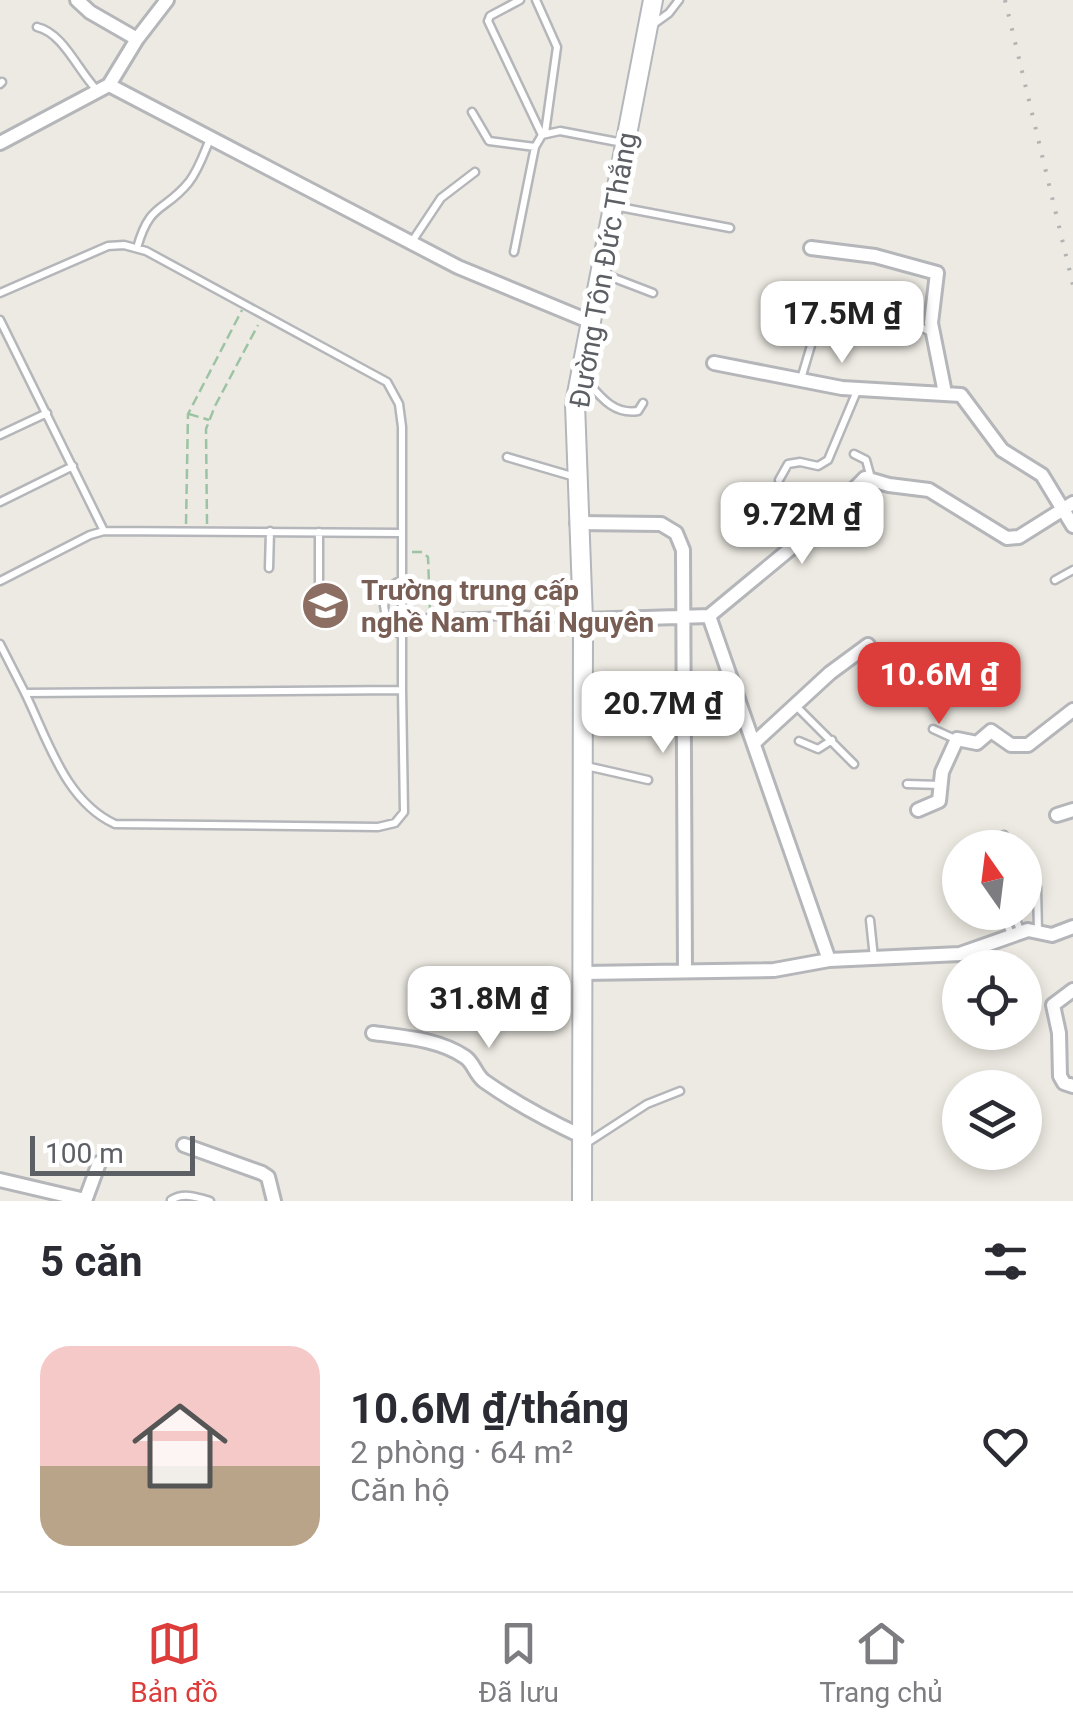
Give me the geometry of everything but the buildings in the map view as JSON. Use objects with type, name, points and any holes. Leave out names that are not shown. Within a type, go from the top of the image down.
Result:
[{"type":"main road","name":"Đường Tôn Đức Thắng","points":[[582,1201],[582,620],[575,404],[653,0]]},
{"type":"street","points":[[77,0],[137,39]]},
{"type":"street","points":[[0,143],[103,88],[167,0]]},
{"type":"street","points":[[103,88],[210,138],[482,278],[591,322]]},
{"type":"street","points":[[810,248],[874,256],[935,271],[938,275],[932,332],[945,392]]},
{"type":"street","points":[[714,364],[857,390],[955,393],[966,398],[1002,450],[1042,475],[1068,506],[1073,526]]},
{"type":"street","points":[[582,620],[709,616],[819,525],[860,480],[928,490],[1007,538],[1018,537],[1068,506]]},
{"type":"street","points":[[577,523],[661,524],[676,533],[683,550],[685,971]]},
{"type":"street","points":[[709,616],[829,960]]},
{"type":"street","points":[[754,742],[868,645]]},
{"type":"street","points":[[918,810],[939,802],[942,772],[956,739],[977,743],[992,731],[1011,744],[1028,745],[1072,712]]},
{"type":"street","points":[[1057,814],[1073,810]]},
{"type":"street","points":[[584,973],[774,970],[829,960],[960,954],[1016,934],[1038,932],[1052,936],[1073,928]]},
{"type":"street","points":[[1073,990],[1053,1005],[1059,1033],[1060,1076],[1064,1083],[1073,1086]]},
{"type":"street","points":[[373,1033],[423,1040],[466,1058],[480,1078],[581,1141]]},
{"type":"street","points":[[184,1145],[262,1173],[268,1177],[274,1201]]},
{"type":"street","points":[[0,1180],[85,1200],[100,1162]]},
{"type":"lane","points":[[520,0],[490,16],[488,21],[543,134]]},
{"type":"lane","points":[[514,252],[535,147],[543,134],[557,46],[536,0]]},
{"type":"lane","points":[[647,28],[669,13],[679,0]]},
{"type":"lane","points":[[37,27],[53,32],[76,66],[103,88]]},
{"type":"lane","points":[[472,112],[489,141],[535,147]]},
{"type":"lane","points":[[543,134],[560,131],[625,144]]},
{"type":"lane","points":[[137,248],[150,214],[191,180],[210,138]]},
{"type":"lane","points":[[411,243],[454,186],[476,172]]},
{"type":"lane","points":[[613,206],[730,228]]},
{"type":"lane","points":[[0,293],[108,246],[137,248],[379,376],[394,390],[402,428],[404,812],[395,822],[378,827],[115,824],[96,815],[79,800],[0,644]]},
{"type":"lane","points":[[600,273],[653,293]]},
{"type":"lane","points":[[877,307],[932,332]]},
{"type":"lane","points":[[779,316],[811,334],[800,380]]},
{"type":"lane","points":[[0,320],[104,531]]},
{"type":"lane","points":[[581,374],[606,404],[624,412],[638,411],[643,403]]},
{"type":"lane","points":[[779,480],[788,464],[818,466],[828,460],[857,390]]},
{"type":"lane","points":[[0,435],[47,413]]},
{"type":"lane","points":[[854,454],[866,460],[871,479]]},
{"type":"lane","points":[[507,457],[576,478]]},
{"type":"lane","points":[[0,502],[73,466]]},
{"type":"lane","points":[[0,580],[104,531],[400,533]]},
{"type":"lane","points":[[269,568],[270,531]]},
{"type":"lane","points":[[319,532],[319,624]]},
{"type":"lane","points":[[1055,580],[1073,570]]},
{"type":"lane","points":[[401,580],[388,588],[384,606],[388,628],[402,635]]},
{"type":"lane","points":[[402,620],[524,616],[582,620]]},
{"type":"lane","points":[[25,694],[402,690]]},
{"type":"lane","points":[[795,705],[854,764]]},
{"type":"lane","points":[[934,730],[956,739]]},
{"type":"lane","points":[[800,741],[818,749],[832,740]]},
{"type":"lane","points":[[583,765],[648,780]]},
{"type":"lane","points":[[907,784],[941,785]]},
{"type":"lane","points":[[870,920],[874,958]]},
{"type":"lane","points":[[1013,930],[1016,934]]},
{"type":"lane","points":[[1016,930],[1016,934]]},
{"type":"lane","points":[[581,1141],[647,1104],[680,1091]]},
{"type":"lane","points":[[171,1200],[186,1196],[210,1201]]},
{"type":"path","points":[[187,531],[188,414],[245,304]]},
{"type":"path","points":[[207,531],[206,429],[264,315]]},
{"type":"path","points":[[188,414],[209,420]]},
{"type":"path","points":[[401,552],[422,552],[428,557],[430,619]]},
{"type":"railway","points":[[1005,0],[1073,285]]},
{"type":"place","name":"Trường trung cấp nghề Nam Thái Nguyên","points":[[326,606]]}]
